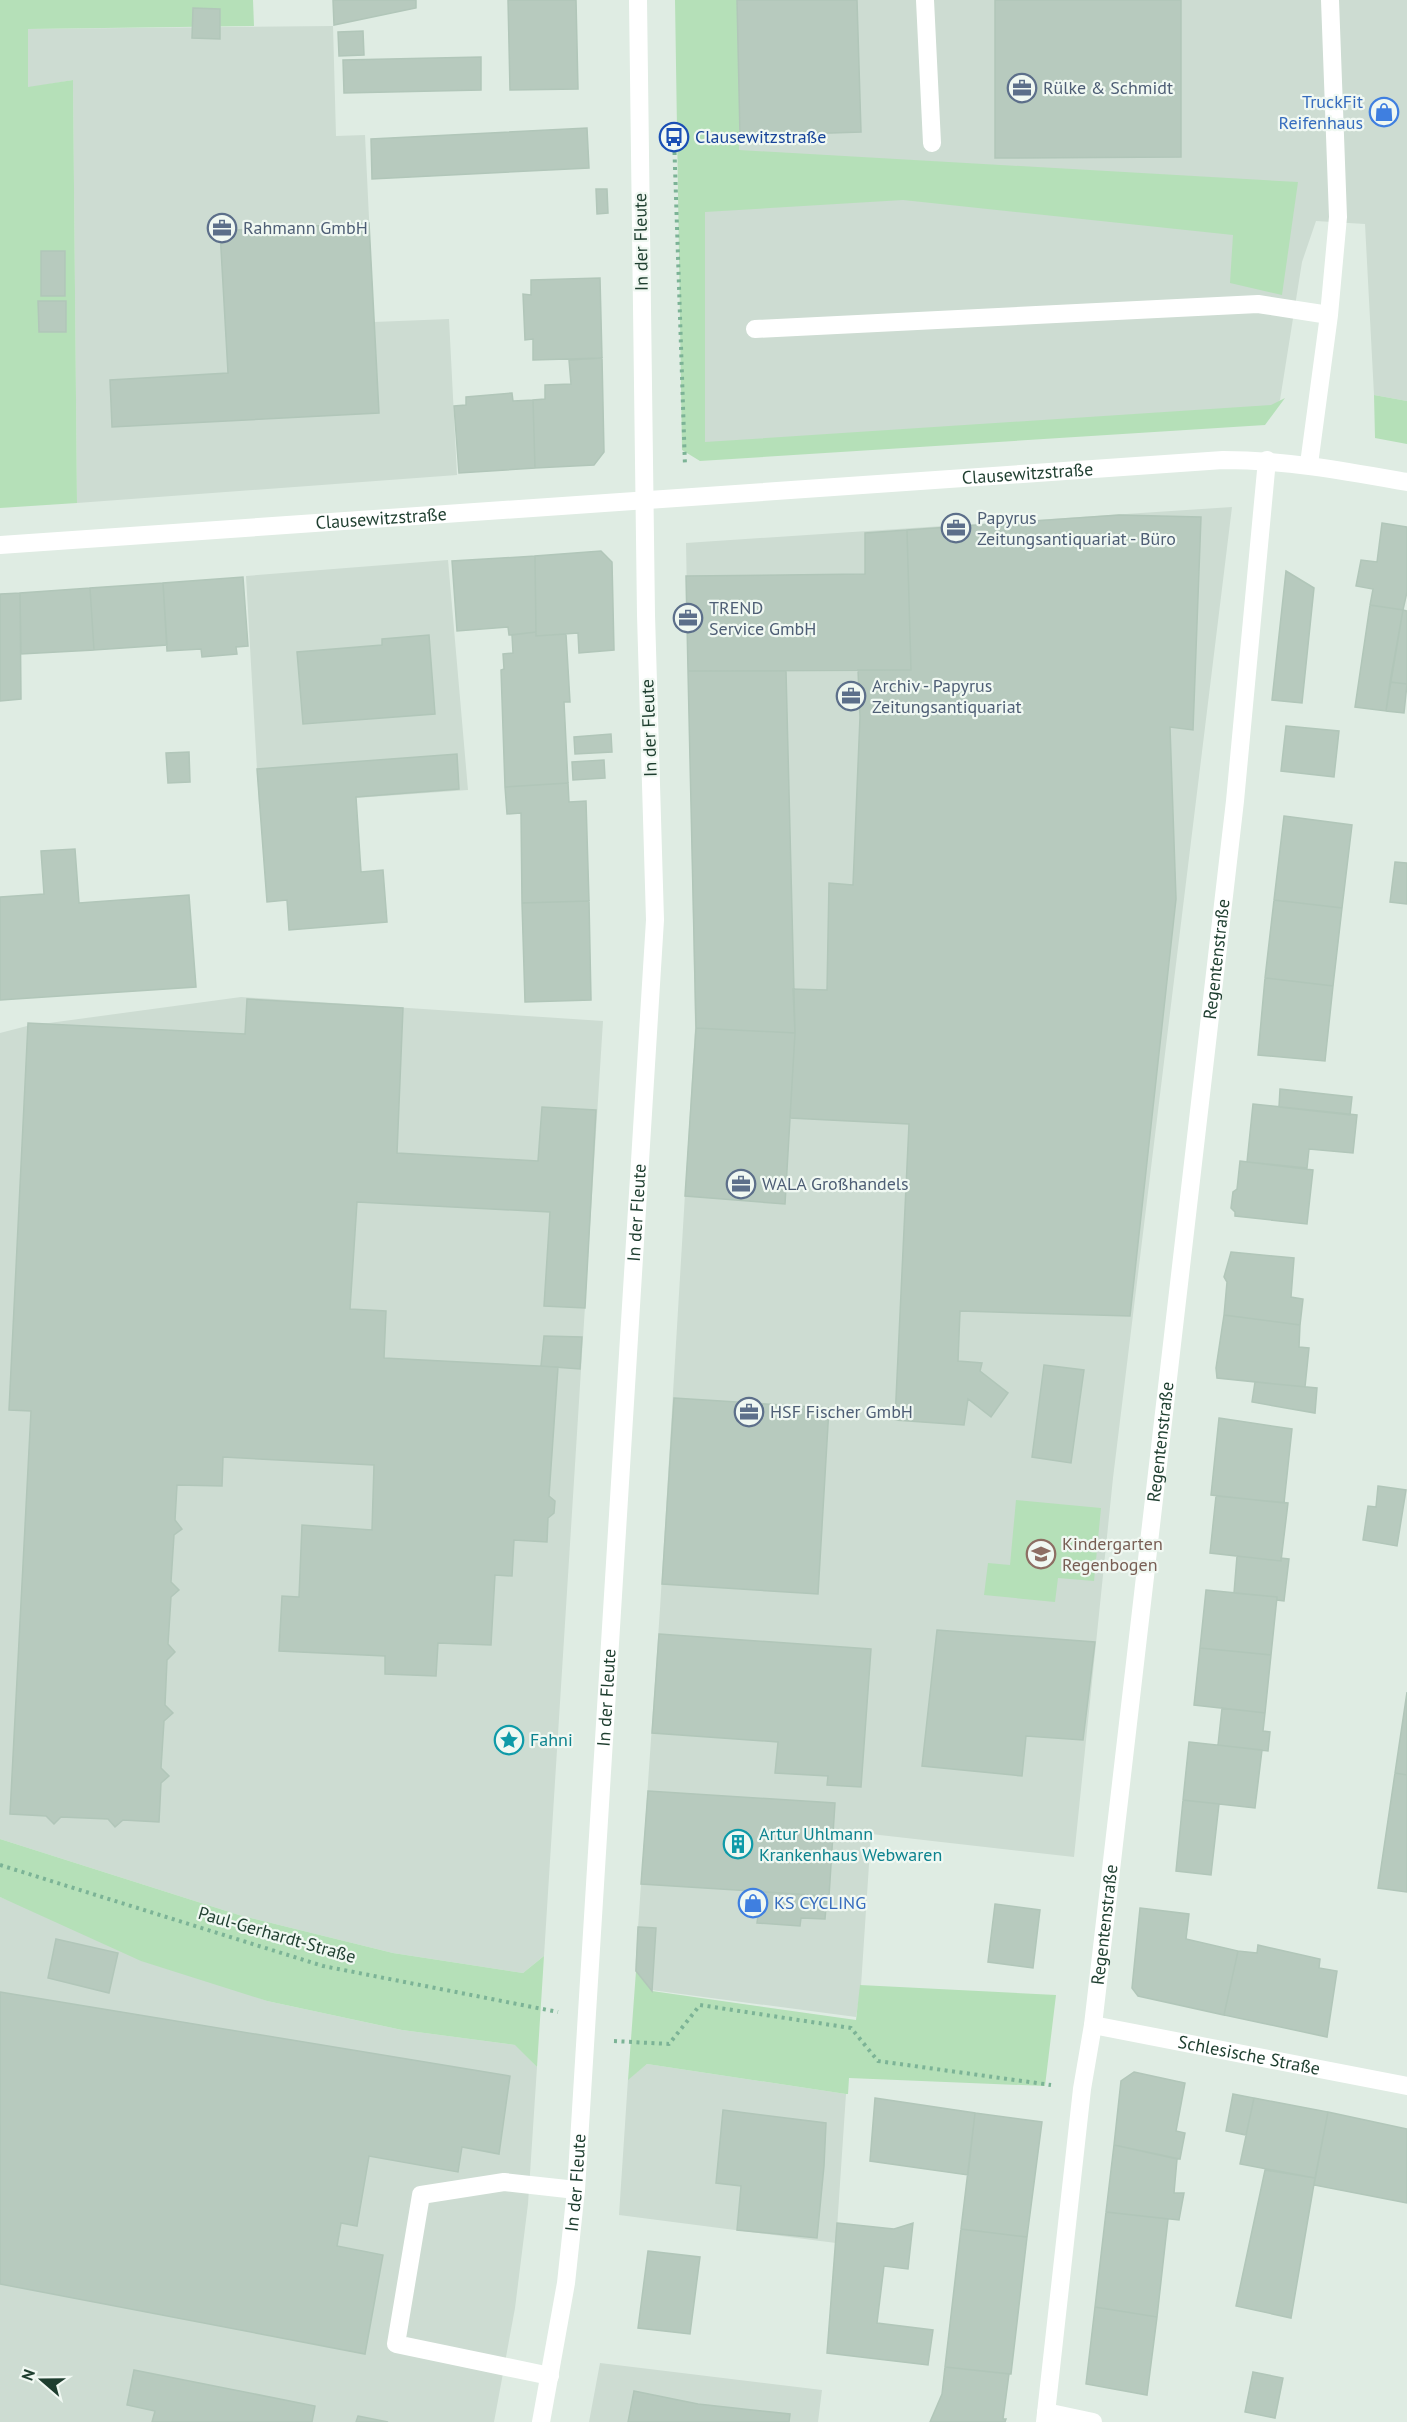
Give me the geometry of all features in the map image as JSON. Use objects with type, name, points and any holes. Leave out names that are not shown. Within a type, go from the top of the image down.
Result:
[{"type":"street","name":"In der Fleute","points":[[541,2422],[566,2283],[576,2190],[654,920],[638,0]]},
{"type":"street","points":[[925,0],[932,143]]},
{"type":"street","points":[[1309,464],[1329,315],[1338,217],[1330,0]]},
{"type":"street","points":[[755,329],[1258,304],[1329,315]]},
{"type":"street","name":"Clausewitzstraße","points":[[0,545],[1223,460],[1267,460],[1309,464],[1407,482]]},
{"type":"street","name":"Regentenstraße","points":[[1046,2417],[1082,2089],[1093,2025],[1235,801],[1267,460]]},
{"type":"street","name":"Schlesische Straße","points":[[1093,2025],[1407,2086]]},
{"type":"street","points":[[550,2376],[396,2344],[421,2195],[504,2182],[576,2190]]},
{"type":"street","points":[[1046,2417],[1093,2422]]},
{"type":"path","points":[[674,137],[686,498]]},
{"type":"path","name":"Paul-Gerhardt-Straße","points":[[0,1865],[323,1966],[588,2018]]},
{"type":"path","points":[[586,2039],[669,2044],[700,2005],[851,2028],[878,2061],[1082,2089]]},
{"type":"shaded area","points":[[684,0],[1407,0],[1407,401],[1374,395],[1365,224],[1316,221],[1302,262],[1280,400],[1270,412],[690,452]]},
{"type":"shaded area","name":"Rahmann GmbH","points":[[333,26],[336,136],[365,135],[374,322],[449,319],[457,475],[77,503],[73,80],[28,88],[28,29]]},
{"type":"shaded area","points":[[1232,507],[1113,1478],[1074,1857],[871,1834],[861,1986],[856,2017],[651,1990],[635,1971],[660,1609],[695,1028],[686,543]]},
{"type":"shaded area","points":[[448,560],[468,790],[259,805],[246,576]]},
{"type":"shaded area","points":[[241,997],[603,1021],[544,1956],[523,1973],[393,1953],[239,1915],[0,1839],[0,1033],[27,1026]]},
{"type":"shaded area","points":[[0,1897],[267,2001],[402,2030],[516,2045],[537,2067],[528,2204],[515,2308],[494,2422],[0,2422]]},
{"type":"shaded area","points":[[647,2064],[846,2094],[836,2243],[619,2215],[628,2079]]},
{"type":"shaded area","points":[[600,2363],[822,2390],[818,2422],[589,2422]]},
{"type":"green space","points":[[0,0],[253,0],[254,26],[28,29],[28,87],[73,80],[77,503],[0,508]]},
{"type":"green space","points":[[675,0],[740,0],[739,150],[1298,182],[1282,295],[1230,283],[1233,235],[903,200],[705,212],[705,442],[1271,405],[1285,398],[1265,425],[700,461],[682,450]]},
{"type":"green space","points":[[1374,395],[1407,401],[1407,444],[1375,438]]},
{"type":"green space","points":[[1016,1500],[1101,1508],[1094,1581],[1058,1578],[1055,1602],[984,1595],[988,1563],[1010,1565]]},
{"type":"green space","points":[[0,1839],[239,1915],[393,1953],[523,1973],[544,1956],[537,2067],[515,2045],[402,2030],[267,2001],[141,1961],[0,1897]]},
{"type":"green space","points":[[636,1971],[652,1991],[856,2020],[860,1985],[1056,1995],[1045,2086],[849,2078],[848,2094],[846,2094],[647,2064],[628,2080]]},
{"type":"building","points":[[333,0],[416,0],[416,8],[334,25]]},
{"type":"building","points":[[508,0],[576,0],[578,89],[510,90]]},
{"type":"building","points":[[737,0],[857,0],[861,132],[740,136]]},
{"type":"building","points":[[995,0],[1181,0],[1181,157],[995,158]]},
{"type":"building","points":[[193,8],[220,9],[220,39],[192,38]]},
{"type":"building","points":[[363,31],[364,55],[339,56],[338,32]]},
{"type":"building","points":[[481,57],[481,90],[344,93],[343,60]]},
{"type":"building","points":[[587,128],[589,168],[372,179],[371,139]]},
{"type":"building","points":[[596,189],[607,189],[608,213],[597,214]]},
{"type":"building","points":[[369,223],[379,413],[112,427],[110,380],[228,373],[220,231]]},
{"type":"building","points":[[41,251],[65,251],[65,296],[41,296]]},
{"type":"building","points":[[600,278],[602,358],[533,360],[533,339],[525,340],[523,294],[531,295],[531,280]]},
{"type":"building","points":[[38,301],[66,301],[66,332],[39,332]]},
{"type":"building","points":[[602,358],[604,452],[594,465],[535,468],[533,400],[545,399],[545,385],[571,384],[569,360]]},
{"type":"building","points":[[512,393],[513,401],[533,400],[535,468],[459,473],[454,406],[466,405],[466,397]]},
{"type":"building","points":[[1119,515],[1201,517],[1193,730],[1170,727],[1176,899],[1130,1316],[960,1311],[958,1361],[982,1363],[980,1371],[1008,1393],[991,1417],[968,1399],[964,1425],[895,1420],[909,1124],[790,1118],[795,1033],[793,989],[827,990],[829,883],[853,885],[860,717],[858,670],[911,670],[907,530]]},
{"type":"building","points":[[1382,523],[1407,527],[1407,592],[1403,610],[1370,605],[1373,589],[1356,586],[1361,560],[1377,562]]},
{"type":"building","points":[[907,530],[911,670],[688,671],[686,576],[865,574],[865,533]]},
{"type":"building","points":[[601,551],[612,562],[614,650],[579,653],[578,633],[536,636],[535,556]]},
{"type":"building","points":[[535,556],[536,632],[509,635],[508,627],[457,631],[452,561]]},
{"type":"building","points":[[1286,571],[1314,588],[1302,703],[1272,700]]},
{"type":"building","points":[[243,577],[248,646],[236,647],[237,654],[202,657],[201,649],[167,651],[163,583]]},
{"type":"building","points":[[163,583],[167,645],[94,650],[90,588]]},
{"type":"building","points":[[90,588],[94,650],[21,654],[20,593]]},
{"type":"building","points":[[20,593],[21,699],[0,701],[0,594]]},
{"type":"building","points":[[1370,605],[1403,610],[1386,711],[1355,707]]},
{"type":"building","points":[[1403,610],[1407,611],[1407,684],[1390,682]]},
{"type":"building","points":[[536,632],[536,636],[566,634],[570,702],[564,702],[568,783],[505,787],[501,670],[504,669],[503,654],[513,653],[512,635]]},
{"type":"building","points":[[429,635],[435,714],[303,724],[297,652],[382,645],[382,639]]},
{"type":"building","points":[[688,671],[786,671],[795,1033],[696,1028]]},
{"type":"building","points":[[1390,682],[1407,684],[1404,713],[1386,711]]},
{"type":"building","points":[[1286,726],[1339,731],[1334,777],[1281,771]]},
{"type":"building","points":[[611,734],[612,752],[575,754],[574,737]]},
{"type":"building","points":[[189,752],[190,782],[168,783],[166,753]]},
{"type":"building","points":[[457,754],[459,789],[356,797],[361,872],[383,870],[387,922],[289,930],[287,900],[267,902],[257,769]]},
{"type":"building","points":[[604,760],[605,778],[573,780],[572,762]]},
{"type":"building","points":[[568,783],[569,802],[586,801],[589,901],[522,903],[521,813],[507,814],[505,787]]},
{"type":"building","points":[[1284,816],[1352,825],[1342,908],[1274,900]]},
{"type":"building","points":[[75,849],[79,903],[189,895],[196,987],[0,1000],[0,897],[44,894],[41,851]]},
{"type":"building","points":[[1395,862],[1407,863],[1407,904],[1390,902]]},
{"type":"building","points":[[1274,900],[1342,908],[1333,986],[1265,978]]},
{"type":"building","points":[[589,901],[591,1000],[525,1002],[522,903]]},
{"type":"building","points":[[1265,978],[1333,986],[1325,1061],[1258,1055]]},
{"type":"building","points":[[247,999],[403,1008],[397,1153],[538,1161],[542,1107],[596,1110],[585,1308],[544,1306],[550,1212],[357,1202],[350,1309],[386,1311],[384,1358],[558,1367],[549,1496],[555,1501],[554,1513],[548,1518],[547,1542],[514,1540],[512,1576],[495,1575],[491,1645],[438,1643],[436,1676],[385,1674],[385,1656],[279,1651],[282,1596],[299,1597],[302,1525],[372,1530],[374,1465],[223,1457],[222,1486],[177,1485],[175,1520],[182,1529],[174,1535],[171,1582],[179,1590],[171,1597],[168,1644],[175,1652],[167,1660],[165,1705],[173,1713],[164,1721],[161,1768],[169,1776],[161,1783],[159,1822],[123,1820],[115,1827],[108,1819],[61,1817],[54,1824],[46,1816],[10,1814],[31,1411],[9,1410],[28,1023],[245,1034]]},
{"type":"building","points":[[696,1028],[795,1033],[785,1204],[685,1196]]},
{"type":"building","points":[[1280,1089],[1352,1097],[1350,1115],[1279,1107]]},
{"type":"building","points":[[1253,1104],[1357,1115],[1353,1153],[1309,1149],[1307,1168],[1247,1162]]},
{"type":"building","points":[[1240,1161],[1313,1170],[1307,1224],[1235,1216],[1231,1208],[1233,1192],[1237,1189]]},
{"type":"building","points":[[1231,1252],[1294,1258],[1291,1297],[1303,1299],[1300,1325],[1224,1315],[1227,1282],[1224,1277]]},
{"type":"building","points":[[1224,1315],[1300,1325],[1299,1347],[1309,1348],[1305,1387],[1217,1378],[1216,1368]]},
{"type":"building","points":[[544,1336],[582,1337],[580,1369],[541,1366]]},
{"type":"building","points":[[1044,1365],[1084,1370],[1071,1463],[1032,1457]]},
{"type":"building","points":[[1255,1382],[1317,1388],[1315,1413],[1252,1402]]},
{"type":"building","points":[[674,1398],[829,1408],[818,1594],[662,1584]]},
{"type":"building","points":[[1219,1418],[1292,1429],[1284,1503],[1211,1495]]},
{"type":"building","points":[[1378,1486],[1406,1490],[1397,1546],[1363,1540],[1368,1506],[1376,1507]]},
{"type":"building","points":[[1216,1496],[1288,1503],[1281,1561],[1210,1553]]},
{"type":"building","points":[[1237,1556],[1281,1561],[1281,1558],[1289,1559],[1284,1601],[1277,1600],[1277,1597],[1234,1593]]},
{"type":"building","points":[[1206,1590],[1277,1597],[1271,1655],[1200,1648]]},
{"type":"building","points":[[937,1630],[1095,1642],[1083,1740],[1026,1736],[1022,1776],[922,1766]]},
{"type":"building","points":[[659,1634],[871,1649],[861,1787],[827,1785],[828,1776],[775,1773],[778,1742],[652,1733]]},
{"type":"building","points":[[1200,1648],[1271,1655],[1265,1713],[1194,1705]]},
{"type":"building","points":[[1407,1692],[1407,1775],[1395,1773]]},
{"type":"building","points":[[1222,1708],[1265,1713],[1263,1731],[1270,1732],[1268,1751],[1218,1745]]},
{"type":"building","points":[[1189,1742],[1262,1750],[1255,1808],[1183,1800]]},
{"type":"building","points":[[1395,1773],[1407,1775],[1407,1892],[1378,1888]]},
{"type":"building","name":"Artur Uhlmann Krankenhaus Webwaren","points":[[648,1791],[835,1803],[829,1896],[641,1884]]},
{"type":"building","points":[[1183,1800],[1219,1804],[1211,1875],[1176,1871]]},
{"type":"building","points":[[761,1892],[827,1896],[825,1919],[801,1918],[800,1926],[757,1923]]},
{"type":"building","points":[[995,1904],[1040,1910],[1033,1968],[988,1962]]},
{"type":"building","points":[[1140,1908],[1189,1914],[1186,1939],[1238,1951],[1224,2015],[1138,1996],[1132,1988]]},
{"type":"building","points":[[638,1927],[656,1928],[652,1991],[636,1971]]},
{"type":"building","points":[[56,1939],[118,1953],[109,1993],[48,1978]]},
{"type":"building","points":[[1258,1945],[1320,1959],[1319,1968],[1337,1971],[1327,2037],[1224,2015],[1238,1951],[1257,1953]]},
{"type":"building","points":[[0,1992],[510,2076],[499,2154],[462,2147],[458,2172],[369,2156],[357,2226],[341,2223],[337,2246],[383,2255],[365,2354],[0,2284]]},
{"type":"building","points":[[1134,2072],[1185,2083],[1176,2131],[1185,2133],[1180,2159],[1114,2145],[1121,2081]]},
{"type":"building","points":[[1233,2094],[1254,2098],[1246,2135],[1226,2131]]},
{"type":"building","points":[[875,2098],[975,2113],[968,2175],[870,2161]]},
{"type":"building","points":[[1254,2098],[1328,2112],[1315,2178],[1240,2164]]},
{"type":"building","points":[[723,2110],[826,2123],[817,2238],[737,2230],[741,2186],[716,2183]]},
{"type":"building","points":[[1328,2112],[1407,2129],[1407,2203],[1314,2185]]},
{"type":"building","points":[[975,2113],[1042,2122],[1027,2237],[961,2229]]},
{"type":"building","points":[[1114,2145],[1177,2159],[1174,2193],[1184,2193],[1179,2220],[1106,2212]]},
{"type":"building","points":[[1265,2170],[1315,2178],[1291,2318],[1236,2306]]},
{"type":"building","points":[[1106,2212],[1168,2219],[1157,2317],[1095,2307]]},
{"type":"building","points":[[837,2223],[894,2229],[913,2223],[908,2269],[884,2266],[877,2323],[933,2330],[928,2365],[827,2353]]},
{"type":"building","points":[[961,2229],[1027,2237],[1011,2374],[945,2367]]},
{"type":"building","points":[[648,2251],[700,2257],[690,2334],[638,2328]]},
{"type":"building","points":[[1095,2307],[1157,2317],[1147,2395],[1086,2384]]},
{"type":"building","points":[[945,2367],[1009,2374],[1003,2419],[1006,2419],[1005,2422],[930,2422],[942,2394]]},
{"type":"building","points":[[134,2370],[315,2406],[312,2422],[152,2422],[155,2411],[127,2405]]},
{"type":"building","points":[[1253,2372],[1283,2378],[1275,2418],[1245,2412]]},
{"type":"building","points":[[634,2391],[698,2404],[790,2414],[789,2422],[628,2422]]},
{"type":"building","points":[[358,2416],[388,2422],[356,2422]]},
{"type":"place","name":"Rülke & Schmidt","points":[[1022,88]]},
{"type":"place","name":"TruckFit Reifenhaus","points":[[1384,112]]},
{"type":"place","name":"Clausewitzstraße","points":[[674,137]]},
{"type":"place","name":"Rahmann GmbH","points":[[222,228]]},
{"type":"place","name":"Papyrus Zeitungsantiquariat - Büro","points":[[956,528]]},
{"type":"place","name":"TREND Service GmbH","points":[[688,618]]},
{"type":"place","name":"Archiv - Papyrus Zeitungsantiquariat","points":[[851,696]]},
{"type":"place","name":"WALA Großhandels","points":[[741,1184]]},
{"type":"place","name":"HSF Fischer GmbH","points":[[749,1412]]},
{"type":"place","name":"Kindergarten Regenbogen","points":[[1041,1554]]},
{"type":"place","name":"Fahni","points":[[509,1740]]},
{"type":"place","name":"Artur Uhlmann Krankenhaus Webwaren","points":[[738,1844]]},
{"type":"place","name":"KS CYCLING","points":[[753,1903]]}]
